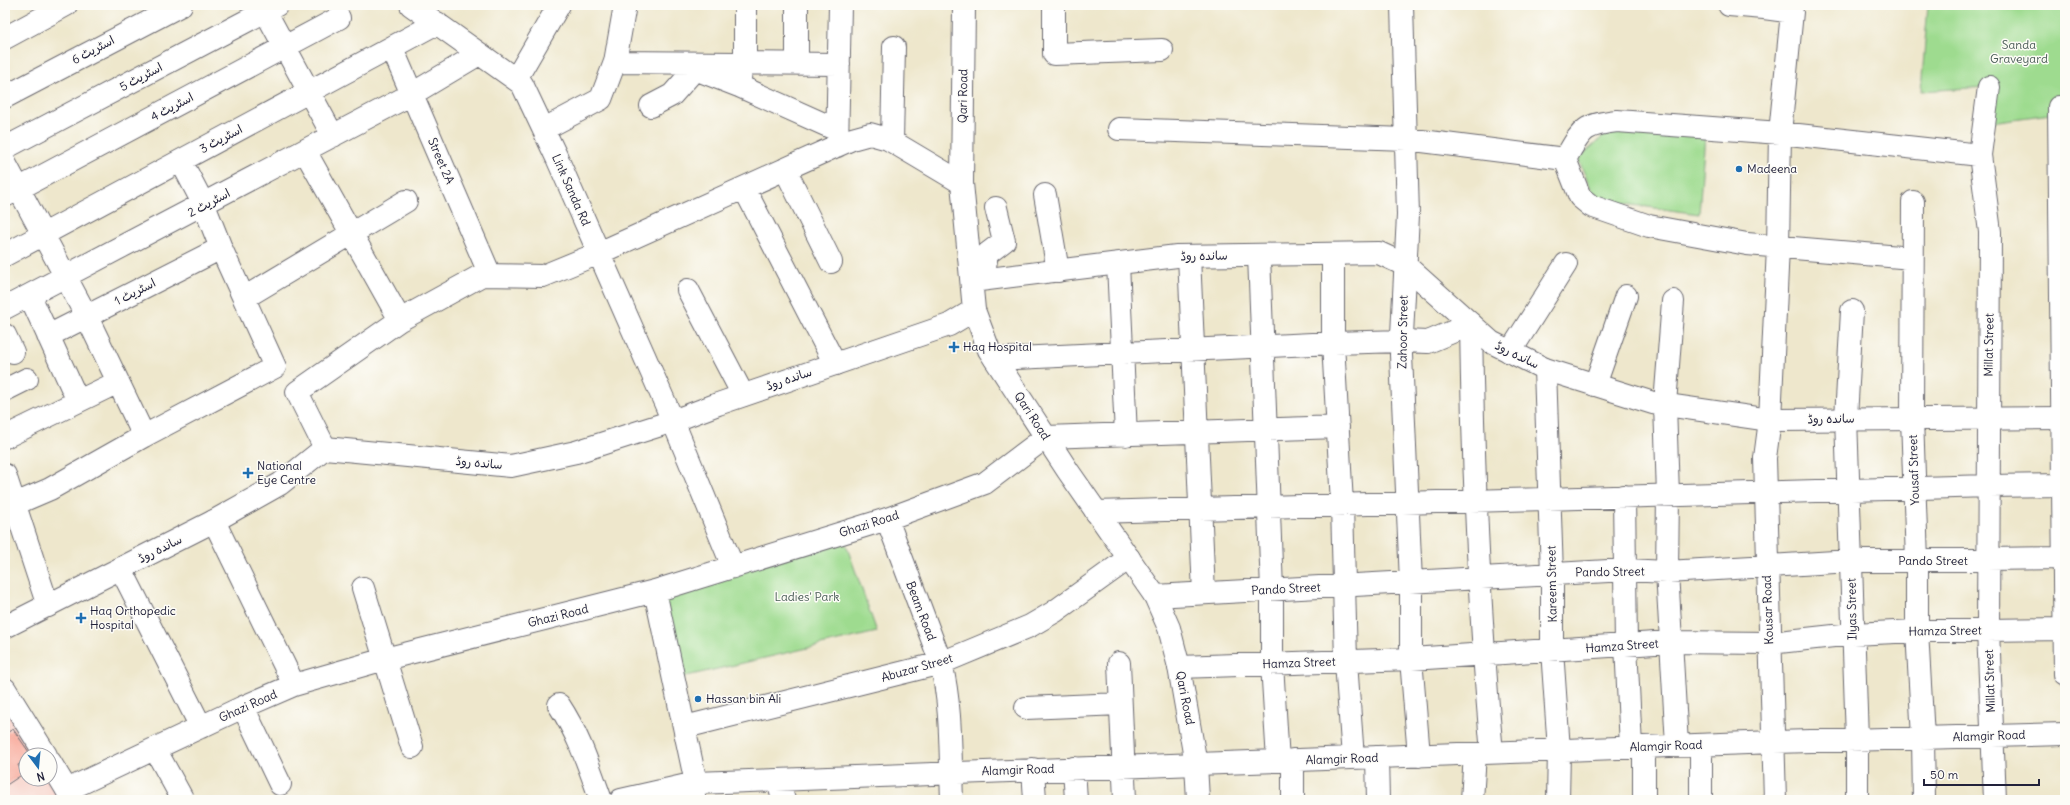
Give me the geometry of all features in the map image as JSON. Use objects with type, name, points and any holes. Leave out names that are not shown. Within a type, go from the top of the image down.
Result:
[{"type":"street","name":"اسٹریٹ 6","points":[[5,97],[181,5]]},
{"type":"street","name":"Link Sanda Rd","points":[[411,5],[522,84],[544,129],[673,421],[733,567]]},
{"type":"street","points":[[516,79],[559,5]]},
{"type":"street","points":[[544,129],[601,99],[615,62],[625,5]]},
{"type":"street","points":[[739,86],[743,63],[745,5]]},
{"type":"street","points":[[797,5],[797,63]]},
{"type":"street","points":[[837,138],[840,5]]},
{"type":"street","name":"Qari Road","points":[[964,5],[962,183],[978,280],[974,310],[989,350],[1096,512],[1155,596],[1169,628],[1179,667],[1196,764],[1198,800]]},
{"type":"street","points":[[1054,5],[1054,54],[1162,50]]},
{"type":"street","name":"Zahoor Street","points":[[1402,5],[1408,215],[1402,341],[1411,582],[1411,659],[1419,756]]},
{"type":"street","points":[[1729,5],[1764,6]]},
{"type":"street","name":"Kousar Road","points":[[1764,6],[1792,12],[1780,133],[1778,247],[1770,420],[1765,458],[1769,643],[1774,742],[1775,800]]},
{"type":"street","points":[[268,7],[285,47],[333,136]]},
{"type":"street","name":"اسٹریٹ 5","points":[[5,148],[268,7]]},
{"type":"street","points":[[5,38],[54,8]]},
{"type":"street","name":"اسٹریٹ 4","points":[[12,192],[339,18]]},
{"type":"street","name":"اسٹریٹ 3","points":[[5,255],[437,23]]},
{"type":"street","points":[[892,141],[894,47]]},
{"type":"street","name":"Street 2A","points":[[392,48],[490,275]]},
{"type":"street","name":"اسٹریٹ 2","points":[[5,308],[204,205],[412,94],[479,54]]},
{"type":"street","points":[[615,62],[687,65],[743,63],[839,64]]},
{"type":"street","points":[[687,65],[739,86],[837,138]]},
{"type":"street","points":[[652,106],[672,95],[687,65]]},
{"type":"street","name":"Millat Street","points":[[1989,87],[1980,155],[1990,232],[1988,418],[1990,560],[1988,630],[1995,800]]},
{"type":"street","points":[[2059,107],[2065,485],[2065,674]]},
{"type":"street","points":[[1565,160],[1581,133],[1595,124],[1617,121],[1780,133],[1980,155]]},
{"type":"street","points":[[1119,129],[1406,139],[1565,160]]},
{"type":"street","points":[[326,448],[297,392],[400,320],[482,275],[543,276],[599,253],[785,169],[837,138],[870,134],[892,141],[962,183]]},
{"type":"street","points":[[305,151],[400,320]]},
{"type":"street","points":[[1565,160],[1580,197],[1591,206],[1650,226],[1747,244],[1912,258]]},
{"type":"street","points":[[15,504],[50,489],[144,436],[275,367],[221,248],[204,205],[181,161]]},
{"type":"street","points":[[5,163],[12,192],[44,234],[87,317],[144,436]]},
{"type":"street","points":[[785,169],[831,262]]},
{"type":"street","points":[[744,188],[835,364]]},
{"type":"street","points":[[1045,195],[1058,271]]},
{"type":"street","points":[[244,298],[406,201]]},
{"type":"street","name":"Yousaf Street","points":[[1913,202],[1912,418],[1917,561],[1916,631],[1923,738],[1924,800]]},
{"type":"street","points":[[978,280],[987,254],[1004,241],[996,208]]},
{"type":"street","name":"اسٹریٹ 1","points":[[48,336],[221,248]]},
{"type":"street","name":"ساندہ روڈ","points":[[978,280],[1189,256],[1379,252],[1405,265],[1491,342],[1545,369],[1653,403],[1770,420],[1846,418],[2064,418]]},
{"type":"street","points":[[1333,254],[1333,343],[1346,586],[1346,662],[1353,758]]},
{"type":"street","points":[[1259,255],[1272,590],[1272,664],[1285,761],[1293,800]]},
{"type":"street","points":[[1189,256],[1204,593]]},
{"type":"street","points":[[1118,264],[1126,434]]},
{"type":"street","points":[[1510,352],[1566,264]]},
{"type":"street","points":[[688,290],[743,395]]},
{"type":"street","points":[[30,296],[78,401]]},
{"type":"street","points":[[1595,384],[1626,296]]},
{"type":"street","points":[[1674,301],[1665,404],[1670,642],[1676,746]]},
{"type":"street","name":"ساندہ روڈ","points":[[5,627],[214,521],[280,484],[326,448],[512,466],[576,452],[673,421],[743,395],[949,325],[974,310]]},
{"type":"street","name":"Ilyas Street","points":[[1852,311],[1846,418],[1852,634],[1857,740],[1857,800]]},
{"type":"street","points":[[995,359],[1333,343],[1402,341],[1428,342],[1471,324],[1476,500],[1481,578],[1484,753],[1472,800]]},
{"type":"street","name":"Kareem Street","points":[[1545,369],[1552,574],[1552,650],[1559,750],[1558,800]]},
{"type":"street","points":[[5,390],[27,380]]},
{"type":"street","points":[[5,437],[118,382]]},
{"type":"street","points":[[1046,437],[1338,427]]},
{"type":"street","name":"Ghazi Road","points":[[70,795],[156,748],[294,685],[385,659],[655,591],[887,519],[985,483],[1046,437]]},
{"type":"street","points":[[5,475],[48,606]]},
{"type":"street","points":[[1096,512],[1476,500],[2065,485]]},
{"type":"street","points":[[1624,496],[1626,646],[1644,800]]},
{"type":"street","name":"Beam Road","points":[[887,519],[941,663],[947,687],[950,714],[952,800]]},
{"type":"street","points":[[214,521],[294,685]]},
{"type":"street","name":"Abuzar Street","points":[[685,727],[941,663],[1030,626],[1054,612],[1129,558]]},
{"type":"street","name":"Pando Street","points":[[1155,596],[1626,570],[1668,572],[1851,561],[2065,558]]},
{"type":"street","points":[[121,569],[201,727]]},
{"type":"street","points":[[363,588],[412,747]]},
{"type":"street","points":[[655,591],[685,727],[694,792]]},
{"type":"street","name":"Hamza Street","points":[[1179,667],[1411,659],[1670,642],[1769,643],[1852,634],[1916,631],[2064,629]]},
{"type":"street","points":[[1119,663],[1125,800]]},
{"type":"street","points":[[5,689],[41,747]]},
{"type":"street","points":[[1026,708],[1120,704]]},
{"type":"street","points":[[559,706],[571,724],[580,742],[601,800]]},
{"type":"street","points":[[243,707],[280,784]]},
{"type":"street","name":"Alamgir Road","points":[[621,800],[694,792],[781,790],[951,773],[1774,742],[2065,734]]},
{"type":"street","points":[[1701,745],[1701,800]]},
{"type":"street","points":[[156,748],[183,800]]},
{"type":"street","points":[[1377,757],[1378,800]]},
{"type":"street","points":[[1074,768],[1076,800]]},
{"type":"street","points":[[1033,770],[1035,800]]},
{"type":"street","points":[[58,775],[70,795]]},
{"type":"shaded area","points":[[5,689],[41,747],[18,747],[18,787],[58,786],[73,800],[5,800]]},
{"type":"green space","name":"Sanda Graveyard","points":[[1928,5],[2065,5],[2065,112],[1984,123],[1988,87],[1921,91]]},
{"type":"green space","points":[[1611,129],[1705,135],[1699,214],[1596,200],[1578,159]]},
{"type":"green space","name":"Ladies' Park","points":[[842,533],[877,632],[674,679],[655,591]]},
{"type":"building","points":[[13,729],[25,747],[18,747],[18,777],[5,786],[5,734]]},
{"type":"place","name":"Madeena","points":[[1739,169]]},
{"type":"place","name":"Haq Hospital","points":[[954,347]]},
{"type":"place","name":"National Eye Centre","points":[[248,473]]},
{"type":"place","name":"Haq Orthopedic Hospital","points":[[81,618]]},
{"type":"place","name":"Hassan bin Ali","points":[[698,699]]}]
